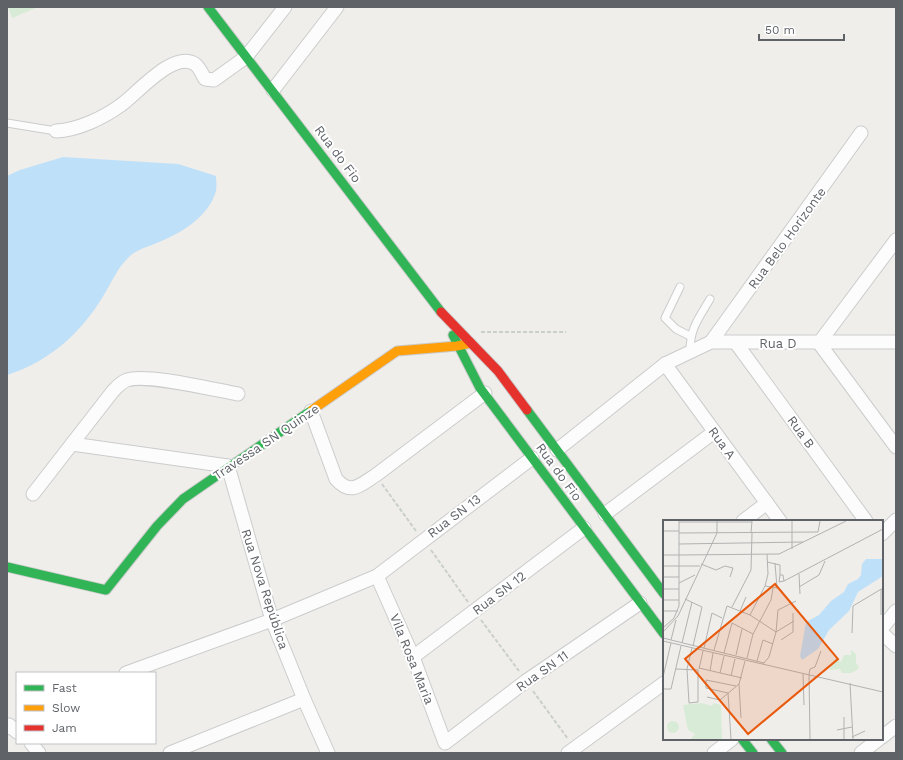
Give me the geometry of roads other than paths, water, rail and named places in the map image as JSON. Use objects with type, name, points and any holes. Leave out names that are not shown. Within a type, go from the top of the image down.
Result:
[{"type":"street","name":"Rua do Fio","points":[[208,7],[446,318],[498,371],[604,514],[662,586]]},
{"type":"street","points":[[56,131],[69,130],[105,115],[121,105],[158,73],[173,64],[188,61],[199,68],[205,79],[214,80],[246,57],[285,7]]},
{"type":"street","points":[[273,90],[337,7]]},
{"type":"street","name":"Rua Belo Horizonte","points":[[711,342],[861,133]]},
{"type":"street","points":[[896,240],[819,343],[896,447]]},
{"type":"street","name":"Rua do Fio","points":[[446,318],[457,346],[485,393],[663,633]]},
{"type":"street","name":"Rua D","points":[[665,364],[690,350],[711,342],[896,342]]},
{"type":"street","name":"Travessa SN Quinze","points":[[7,567],[106,590],[171,511],[192,492],[397,351],[457,346],[471,343]]},
{"type":"street","name":"Rua B","points":[[736,343],[865,520]]},
{"type":"street","points":[[557,450],[665,364]]},
{"type":"street","name":"Rua A","points":[[665,364],[779,520]]},
{"type":"street","points":[[33,494],[113,391],[121,383],[128,379],[155,379],[238,394]]},
{"type":"street","points":[[311,411],[336,479],[342,486],[349,489],[357,487],[485,393]]},
{"type":"street","points":[[604,514],[714,432]]},
{"type":"street","points":[[72,444],[228,466]]},
{"type":"street","name":"Rua SN 13","points":[[129,672],[272,620],[377,576],[532,458]]},
{"type":"street","name":"Rua Nova República","points":[[228,466],[272,620],[328,753]]},
{"type":"street","points":[[744,520],[767,503]]},
{"type":"street","points":[[883,533],[896,520]]},
{"type":"street","name":"Rua SN 12","points":[[413,657],[584,528]]},
{"type":"street","name":"Vila Rosa Maria","points":[[377,576],[413,657],[445,743]]},
{"type":"street","name":"Rua SN 11","points":[[445,743],[526,682],[640,602]]},
{"type":"street","points":[[883,627],[896,611]]},
{"type":"street","points":[[883,634],[896,646]]},
{"type":"street","points":[[568,753],[663,684]]},
{"type":"street","points":[[170,753],[304,699]]},
{"type":"street","points":[[883,736],[896,726]]},
{"type":"street","points":[[714,753],[731,740]]},
{"type":"street","points":[[743,740],[753,753]]},
{"type":"street","points":[[772,740],[782,753]]},
{"type":"street","points":[[861,753],[878,740]]},
{"type":"street","points":[[32,744],[39,753]]},
{"type":"lane","points":[[7,123],[56,131]]},
{"type":"lane","points":[[680,287],[665,318],[676,329],[690,336]]},
{"type":"lane","points":[[690,350],[690,336],[694,326],[710,299]]},
{"type":"water","points":[[63,157],[178,164],[216,176],[216,191],[207,208],[194,222],[177,234],[139,250],[125,261],[96,307],[76,332],[64,343],[37,362],[7,375],[7,176],[20,170]]}]
